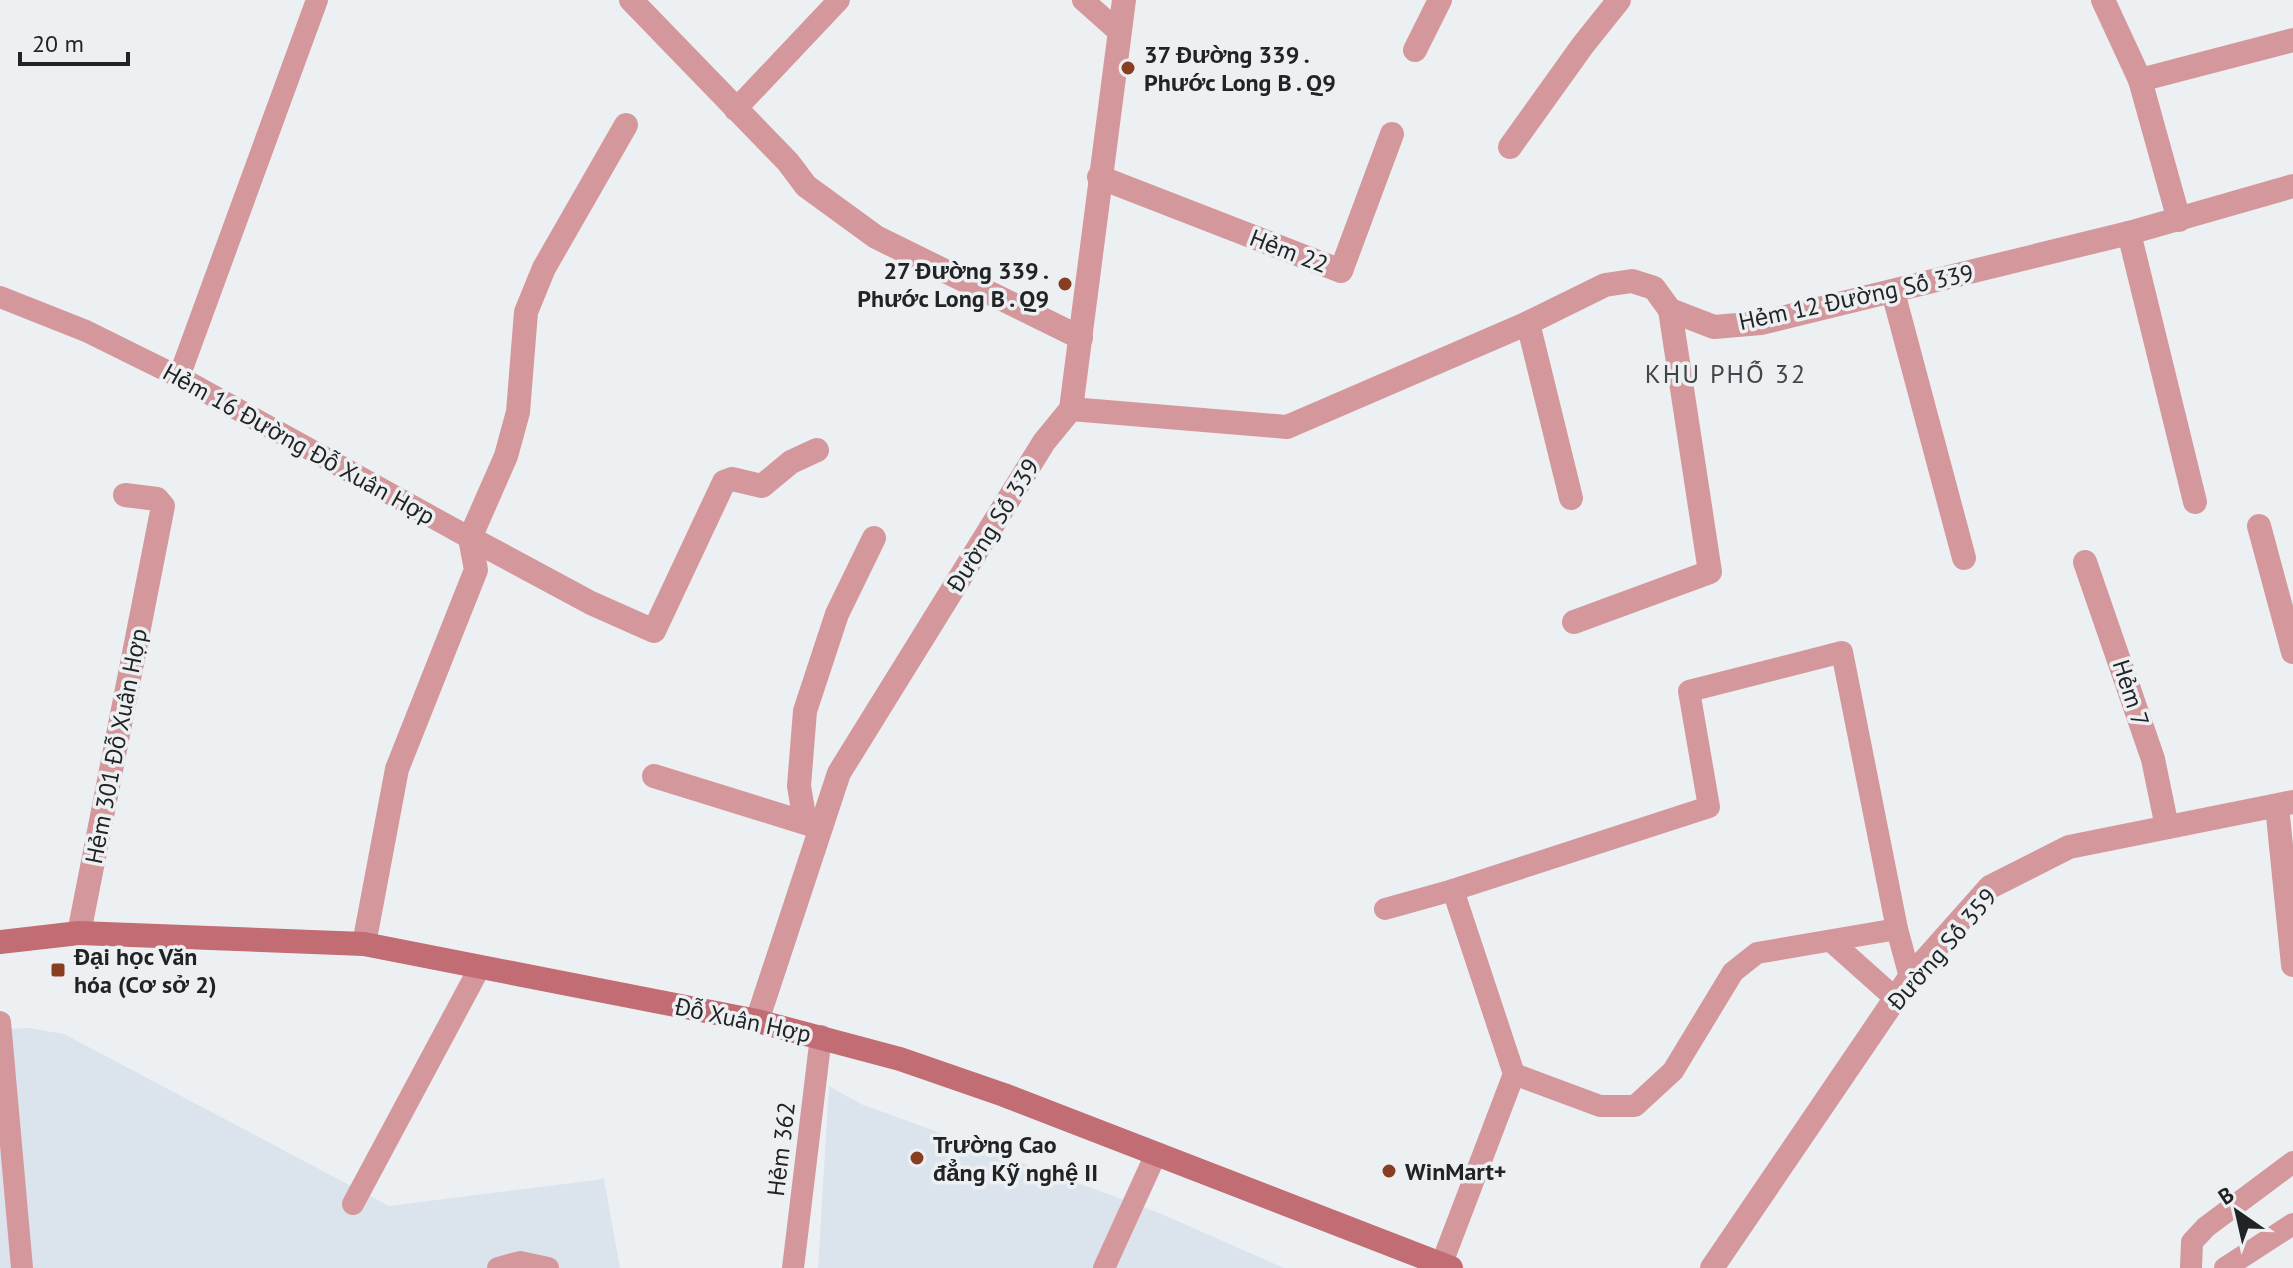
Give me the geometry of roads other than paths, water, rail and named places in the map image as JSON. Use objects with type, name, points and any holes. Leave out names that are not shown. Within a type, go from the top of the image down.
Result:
[{"type":"main road","name":"Đỗ Xuân Hợp","points":[[0,942],[79,933],[364,944],[757,1021],[900,1059],[989,1090],[1446,1266]]},
{"type":"street","points":[[631,0],[788,162],[806,186],[876,237],[1081,338]]},
{"type":"street","points":[[1071,409],[1124,0]]},
{"type":"street","points":[[1415,50],[1440,0]]},
{"type":"street","points":[[1510,147],[1619,0]]},
{"type":"street","points":[[2103,0],[2140,80],[2179,220]]},
{"type":"street","points":[[2140,80],[2293,40]]},
{"type":"street","points":[[364,944],[397,769],[476,570],[470,538],[506,456],[518,412],[526,312],[544,268],[626,125]]},
{"type":"street","name":"Hẻm 22","points":[[1099,177],[1341,271],[1392,134]]},
{"type":"street","name":"Hẻm 12 Đường Số 339","points":[[1071,409],[1287,427],[1528,323],[1605,285],[1632,281],[1654,288],[1670,310],[1714,327],[1761,323],[2129,233],[2293,186]]},
{"type":"street","points":[[2129,233],[2195,502]]},
{"type":"street","points":[[1893,292],[1964,558]]},
{"type":"street","points":[[1574,622],[1710,572],[1670,310]]},
{"type":"street","points":[[1528,323],[1571,498]]},
{"type":"street","name":"Đường Số 339","points":[[757,1021],[813,825],[839,773],[1044,442],[1071,409]]},
{"type":"street","name":"Hẻm 16 Đường Đỗ Xuân Hợp","points":[[470,538],[591,603],[654,631],[724,482],[732,479],[762,486],[791,462],[817,450]]},
{"type":"street","name":"Hẻm 301 Đỗ Xuân Hợp","points":[[79,933],[163,506],[157,499],[125,495]]},
{"type":"street","points":[[2259,526],[2293,652]]},
{"type":"street","points":[[813,825],[799,786],[805,711],[837,614],[874,538]]},
{"type":"street","name":"Hẻm 7","points":[[2085,562],[2153,759],[2167,827]]},
{"type":"street","points":[[654,776],[813,825]]},
{"type":"street","points":[[2285,804],[2293,965]]},
{"type":"street","name":"Đường Số 359","points":[[1712,1268],[1910,977],[1990,887],[2069,847],[2285,804]]},
{"type":"lane","points":[[179,377],[317,0]]},
{"type":"lane","points":[[735,110],[839,0]]},
{"type":"lane","points":[[1083,0],[1119,32]]},
{"type":"lane","name":"Hẻm 16 Đường Đỗ Xuân Hợp","points":[[0,297],[86,331],[179,377],[470,538]]},
{"type":"lane","points":[[1385,909],[1709,807],[1689,691],[1842,652],[1897,929],[1910,977]]},
{"type":"lane","points":[[1446,1266],[1514,1074],[1453,890]]},
{"type":"lane","points":[[1514,1074],[1600,1106],[1635,1106],[1673,1071],[1733,972],[1757,953],[1897,929]]},
{"type":"lane","points":[[1831,941],[1896,999]]},
{"type":"lane","points":[[353,1204],[480,967]]},
{"type":"lane","points":[[0,1022],[22,1268]]},
{"type":"lane","name":"Hẻm 362","points":[[793,1268],[821,1036]]},
{"type":"lane","points":[[1104,1268],[1156,1154]]},
{"type":"lane","points":[[2191,1268],[2192,1242],[2206,1227],[2293,1162]]},
{"type":"lane","points":[[2225,1268],[2293,1224]]},
{"type":"lane","points":[[498,1268],[520,1262],[548,1268]]},
{"type":"place","name":"37 Đường 339 . Phước Long B . Q9","points":[[1128,68]]},
{"type":"place","name":"27 Đường 339 . Phước Long B . Q9","points":[[1065,284]]},
{"type":"place","name":"Đại học Văn hóa (Cơ sở 2)","points":[[58,970]]},
{"type":"place","name":"Trường Cao đẳng Kỹ nghệ II","points":[[917,1158]]},
{"type":"place","name":"WinMart+","points":[[1389,1171]]},
{"type":"district","name":"KHU PHỐ 32","points":[[1726,373]]}]
